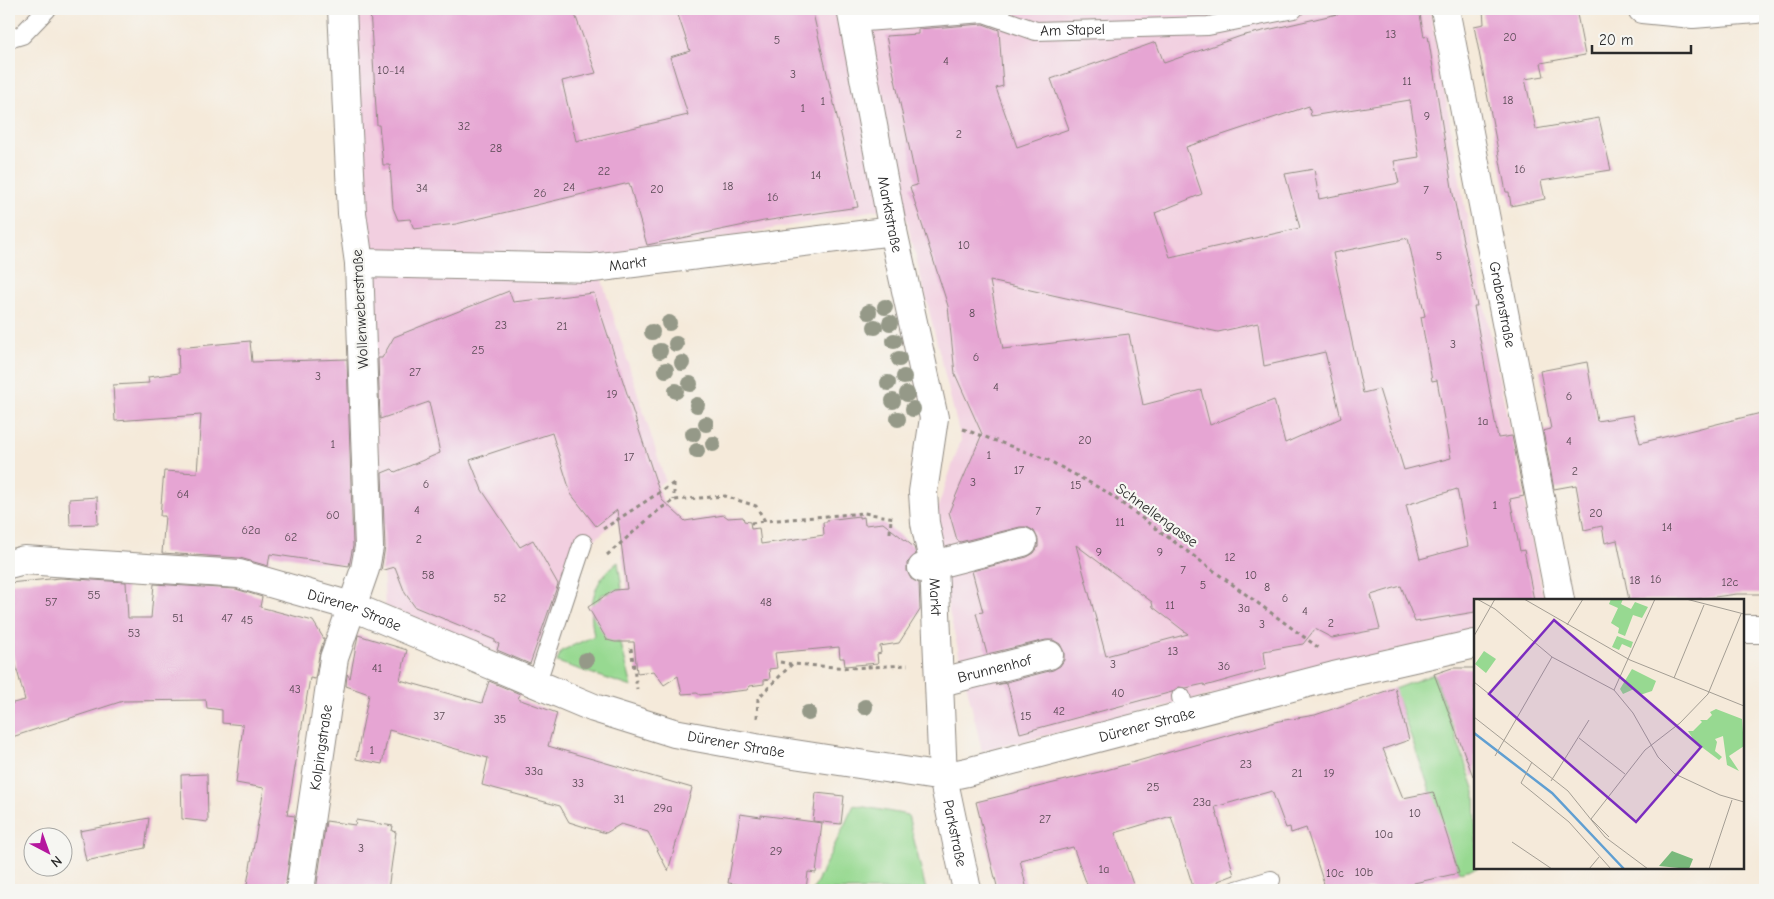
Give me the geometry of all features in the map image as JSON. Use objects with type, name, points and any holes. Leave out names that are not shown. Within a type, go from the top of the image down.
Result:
[{"type":"street","name":"Wollenweberstraße","points":[[342,9],[352,213],[359,263],[370,547],[365,569],[351,606]]},
{"type":"street","name":"Grabenstraße","points":[[1445,9],[1560,599]]},
{"type":"street","points":[[1642,9],[1693,14],[1756,9]]},
{"type":"street","name":"Marktstraße","points":[[851,16],[894,232],[934,418]]},
{"type":"street","name":"Markt","points":[[359,263],[593,268],[894,232]]},
{"type":"street","name":"Markt","points":[[934,418],[923,492],[928,566],[940,676],[943,776]]},
{"type":"street","points":[[928,566],[1023,542]]},
{"type":"street","name":"Dürener Straße","points":[[9,564],[24,560],[240,574],[351,606],[594,708],[674,733],[756,748],[943,776],[1184,706],[1334,676],[1474,644]]},
{"type":"street","name":"Kolpingstraße","points":[[300,890],[334,658],[351,606]]},
{"type":"street","points":[[1744,629],[1765,629]]},
{"type":"street","name":"Brunnenhof","points":[[940,676],[1049,655]]},
{"type":"street","name":"Parkstraße","points":[[943,776],[967,890]]},
{"type":"lane","points":[[9,39],[22,35],[47,9]]},
{"type":"lane","name":"Am Stapel","points":[[851,16],[984,13],[1036,31],[1199,26],[1244,20],[1294,9]]},
{"type":"lane","points":[[536,684],[583,543]]},
{"type":"lane","points":[[1237,890],[1271,880]]},
{"type":"path","name":"Schnellengasse","points":[[934,418],[1046,459],[1105,490],[1322,651],[1334,676]]},
{"type":"path","points":[[583,543],[674,483],[674,500]]},
{"type":"path","points":[[603,559],[660,509],[674,500],[725,496],[756,506],[765,521]]},
{"type":"path","points":[[751,523],[864,513],[925,523]]},
{"type":"path","points":[[890,533],[891,518]]},
{"type":"path","points":[[631,648],[638,695]]},
{"type":"path","points":[[780,662],[849,668],[906,665],[940,676]]},
{"type":"path","points":[[757,728],[758,698],[792,664]]},
{"type":"shaded area","points":[[355,9],[1430,9],[1463,198],[1544,599],[1474,599],[1474,631],[982,751],[930,530],[961,440],[903,205],[596,261],[665,480],[575,556],[532,667],[385,606]]},
{"type":"green space","points":[[618,562],[622,589],[601,595],[597,606],[605,635],[621,644],[632,687],[557,662],[561,651],[594,636],[592,604],[594,595],[602,577]]},
{"type":"green space","points":[[1434,674],[1474,788],[1474,869],[1459,872],[1394,689]]},
{"type":"green space","points":[[854,805],[908,815],[926,890],[813,890]]},
{"type":"building","points":[[370,9],[573,9],[596,73],[562,81],[576,141],[688,115],[670,57],[690,51],[676,9],[812,9],[858,207],[764,221],[647,245],[629,183],[456,224],[414,229],[410,219],[398,220],[393,208],[390,165],[383,165],[379,125],[377,125]]},
{"type":"building","points":[[1359,9],[1419,9],[1424,37],[1428,36],[1453,194],[1477,306],[1474,306],[1498,438],[1512,436],[1524,496],[1510,499],[1520,551],[1524,550],[1534,599],[1474,599],[1474,612],[1415,622],[1401,586],[1371,595],[1380,629],[1332,638],[1315,629],[1303,644],[1264,651],[1266,669],[1205,686],[1204,684],[1186,688],[1179,687],[1172,692],[1020,733],[1007,683],[995,685],[1053,670],[1060,666],[1064,660],[1064,652],[1060,644],[1053,640],[1046,640],[987,654],[976,613],[983,612],[972,571],[1027,557],[1034,553],[1038,547],[1038,539],[1034,531],[1027,527],[1020,527],[960,542],[957,540],[949,512],[982,434],[955,374],[948,306],[910,187],[917,185],[886,36],[918,34],[918,29],[983,24],[999,30],[1003,86],[996,88],[1017,147],[1069,129],[1051,79],[1156,42],[1164,63],[1241,36]],"holes":[[[1410,100],[1419,157],[1394,161],[1399,183],[1319,199],[1314,169],[1285,174],[1300,228],[1170,257],[1155,213],[1202,194],[1186,147],[1309,106],[1311,116]],[[1408,238],[1425,316],[1421,317],[1432,381],[1437,380],[1451,458],[1404,470],[1379,389],[1363,393],[1333,253]],[[990,281],[1218,332],[1258,323],[1264,366],[1325,352],[1341,418],[1285,443],[1274,400],[1210,425],[1201,390],[1143,405],[1129,334],[1003,349]],[[1457,489],[1468,546],[1420,559],[1406,505]],[[1076,545],[1152,602],[1153,607],[1188,634],[1106,656]]]},
{"type":"building","points":[[1483,9],[1576,9],[1585,55],[1541,63],[1544,76],[1525,79],[1536,129],[1599,118],[1611,170],[1541,181],[1545,199],[1511,206],[1509,192],[1506,192],[1474,26],[1484,24]]},
{"type":"building","points":[[509,291],[513,302],[594,293],[662,500],[685,521],[724,515],[728,518],[743,517],[744,521],[750,522],[751,529],[759,528],[761,544],[824,535],[823,522],[859,516],[859,518],[864,517],[865,525],[883,523],[914,547],[916,554],[907,563],[907,571],[911,579],[919,583],[920,610],[899,643],[880,646],[881,653],[877,654],[878,663],[845,666],[844,658],[840,658],[839,647],[775,653],[777,668],[769,669],[770,679],[764,680],[764,684],[750,686],[747,690],[700,695],[697,693],[682,694],[678,676],[664,685],[654,671],[637,673],[634,642],[607,640],[588,607],[614,590],[627,589],[617,510],[596,526],[571,494],[552,433],[470,460],[482,490],[520,547],[533,540],[558,584],[530,664],[497,650],[499,644],[495,640],[415,607],[405,593],[395,567],[381,571],[385,547],[382,473],[392,469],[395,472],[440,453],[429,402],[380,419],[378,358],[382,358],[394,337]]},
{"type":"building","points":[[250,341],[252,362],[347,359],[353,546],[349,566],[270,554],[268,566],[240,558],[162,553],[165,516],[160,516],[164,471],[197,473],[201,415],[115,421],[113,385],[149,383],[148,377],[179,373],[178,348]]},
{"type":"building","points":[[1587,362],[1597,421],[1633,415],[1640,443],[1765,412],[1765,594],[1737,594],[1700,599],[1629,599],[1617,540],[1605,543],[1602,526],[1584,530],[1576,485],[1554,489],[1543,431],[1551,429],[1540,371]]},
{"type":"building","points":[[97,497],[98,524],[70,525],[69,499]]},
{"type":"building","points":[[60,578],[126,582],[128,618],[151,618],[154,584],[236,589],[262,597],[260,607],[313,621],[324,639],[315,679],[310,678],[287,815],[295,816],[285,890],[246,890],[264,788],[236,783],[243,725],[222,723],[222,710],[207,708],[206,700],[123,701],[9,738],[9,704],[25,700],[9,640],[9,583]]},
{"type":"building","points":[[358,635],[407,650],[400,680],[482,703],[489,681],[520,694],[518,699],[557,713],[548,746],[692,788],[668,871],[648,832],[621,824],[606,833],[588,828],[569,822],[560,806],[482,785],[488,758],[389,730],[382,764],[356,759],[369,694],[346,686],[347,674],[350,678]]},
{"type":"building","points":[[1452,668],[1474,668],[1474,776],[1473,776],[1434,674]]},
{"type":"building","points":[[1395,688],[1409,740],[1383,749],[1403,798],[1433,792],[1459,873],[1414,883],[1415,890],[1326,890],[1306,828],[1291,833],[1290,827],[1286,828],[1272,791],[1215,807],[1234,875],[1218,881],[1219,885],[1194,890],[1171,816],[1115,833],[1135,890],[1089,890],[1073,847],[1020,860],[1027,890],[998,890],[976,802],[1103,771],[1279,721],[1315,715]]},
{"type":"building","points":[[207,774],[208,822],[182,819],[181,775]]},
{"type":"building","points":[[816,793],[844,796],[841,824],[813,821]]},
{"type":"building","points":[[740,814],[822,823],[816,873],[808,872],[806,890],[782,890],[728,883]]},
{"type":"building","points":[[149,818],[145,848],[86,861],[80,831]]},
{"type":"building","points":[[356,820],[393,826],[392,831],[396,832],[388,890],[316,890],[326,821],[355,825]]}]
